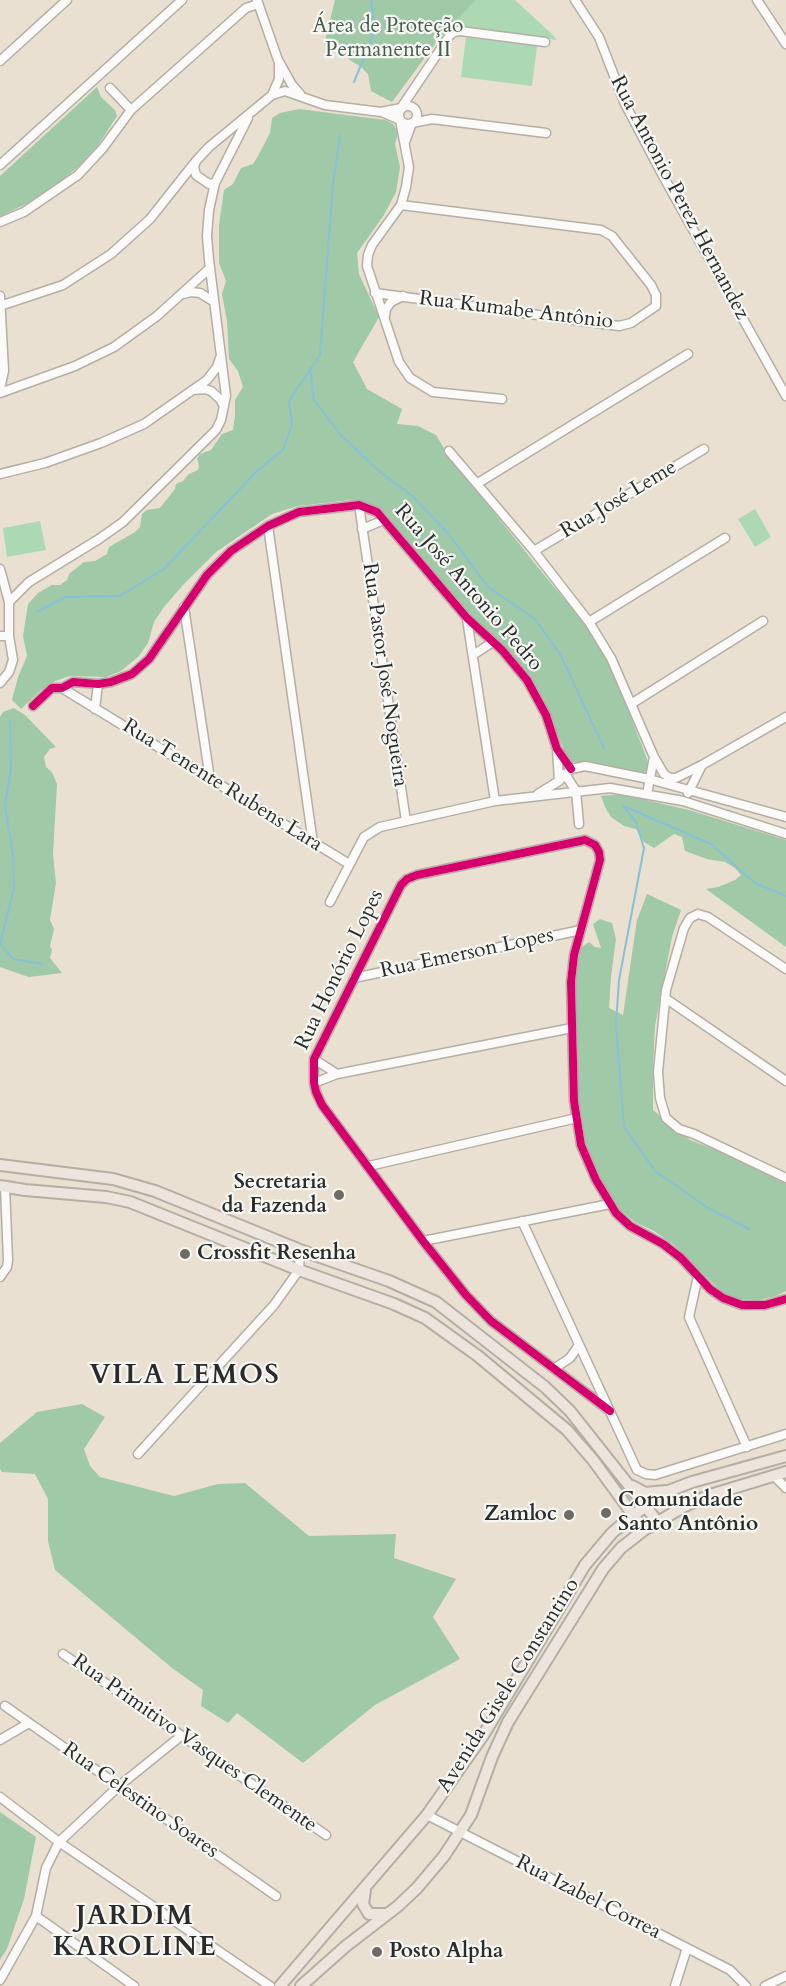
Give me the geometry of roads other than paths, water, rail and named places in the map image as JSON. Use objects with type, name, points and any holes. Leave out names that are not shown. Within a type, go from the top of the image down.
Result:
[{"type":"main road","points":[[0,1165],[113,1179],[155,1191],[300,1251],[389,1281],[436,1302],[545,1387],[570,1411],[657,1521]]},
{"type":"main road","points":[[25,1190],[26,1170]]},
{"type":"main road","points":[[2,1186],[97,1196],[130,1202],[425,1318],[460,1343],[567,1430],[594,1460],[644,1530]]},
{"type":"main road","name":"Avenida Gisele Constantino","points":[[280,1986],[426,1815],[484,1734],[585,1565],[612,1533],[633,1515],[671,1490],[786,1456]]},
{"type":"main road","name":"Avenida Gisele Constantino","points":[[301,1986],[345,1946],[389,1914],[417,1888],[444,1856],[471,1815],[492,1757],[508,1722],[603,1569],[621,1548],[657,1521],[710,1495],[786,1472]]},
{"type":"main road","points":[[630,1484],[645,1493],[671,1490]]},
{"type":"main road","points":[[366,1887],[362,1902],[369,1914],[389,1914]]},
{"type":"street","points":[[0,62],[67,0]]},
{"type":"street","points":[[0,165],[182,0]]},
{"type":"street","name":"Rua Antonio Perez Hernandez","points":[[575,0],[599,37],[626,104],[662,174],[786,396]]},
{"type":"street","points":[[757,0],[786,44]]},
{"type":"street","points":[[0,222],[24,212],[78,175],[103,148],[131,110],[246,8],[258,2],[279,60],[291,83],[305,98]]},
{"type":"street","points":[[502,399],[433,392],[410,378],[399,362],[375,292],[367,266],[368,255],[378,235],[401,205],[406,187],[409,168],[399,113],[432,61],[454,32],[545,42]]},
{"type":"street","points":[[1,306],[63,285],[111,254],[150,219],[209,147],[272,95],[279,79],[279,60]]},
{"type":"street","points":[[272,95],[285,92],[291,88],[291,83]]},
{"type":"street","points":[[110,88],[131,110]]},
{"type":"street","points":[[405,143],[416,117],[415,89]]},
{"type":"street","points":[[285,92],[325,105],[381,112],[406,124],[432,119],[546,133]]},
{"type":"street","points":[[381,112],[407,106],[432,119]]},
{"type":"street","points":[[9,602],[29,582],[123,522],[216,430],[221,420],[226,396],[207,236],[209,210],[215,183],[249,115]]},
{"type":"street","points":[[209,147],[220,152],[226,159]]},
{"type":"street","points":[[196,161],[194,167],[196,175],[204,183],[215,183]]},
{"type":"street","name":"Rua Kumabe Antônio","points":[[375,292],[619,326],[631,323],[654,309],[657,302],[651,285],[612,236],[600,230],[401,205]]},
{"type":"street","points":[[0,296],[4,371],[0,391],[75,366],[114,347],[157,316],[210,268]]},
{"type":"street","points":[[183,294],[200,293],[213,301]]},
{"type":"street","name":"Rua Kumabe Antônio","points":[[385,316],[391,302],[403,296]]},
{"type":"street","points":[[478,483],[688,354]]},
{"type":"street","points":[[0,474],[45,463],[101,443],[144,424],[213,374],[220,358]]},
{"type":"street","points":[[193,390],[211,391],[224,406]]},
{"type":"street","name":"Rua José Leme","points":[[534,550],[704,449]]},
{"type":"street","points":[[449,451],[534,550],[589,622],[611,658],[654,757],[664,774],[670,778],[676,778],[786,717]]},
{"type":"street","points":[[33,706],[52,688],[62,688],[73,682],[98,684],[111,682],[132,674],[148,658],[207,575],[231,551],[268,526],[299,512],[359,505]]},
{"type":"street","name":"Rua José Antonio Pedro","points":[[359,505],[377,512],[467,618],[493,642],[527,680],[546,715],[565,775],[576,790],[579,824]]},
{"type":"street","name":"Rua Pastor José Nogueira","points":[[359,505],[406,821]]},
{"type":"street","points":[[362,529],[384,520]]},
{"type":"street","points":[[268,526],[314,843]]},
{"type":"street","points":[[589,622],[724,538]]},
{"type":"street","points":[[0,569],[9,602],[5,636],[13,649],[13,660],[9,672],[0,683]]},
{"type":"street","points":[[184,607],[210,779]]},
{"type":"street","points":[[467,618],[495,801]]},
{"type":"street","points":[[631,704],[763,621]]},
{"type":"street","points":[[473,655],[493,642]]},
{"type":"street","points":[[95,709],[98,684]]},
{"type":"street","name":"Rua Tenente Rubens Lara","points":[[62,688],[349,864]]},
{"type":"street","name":"Rua José Antonio Pedro","points":[[557,749],[565,775]]},
{"type":"street","points":[[646,794],[654,757]]},
{"type":"street","points":[[683,801],[702,765]]},
{"type":"street","points":[[535,796],[565,775],[585,766],[649,779],[786,817]]},
{"type":"street","points":[[330,902],[364,837],[380,827],[495,801],[576,790],[610,788],[683,801],[786,834]]},
{"type":"street","name":"Rua Honório Lopes","points":[[314,1083],[315,1059],[401,885],[408,879],[417,875],[585,840],[595,845],[600,860],[581,930]]},
{"type":"street","points":[[786,969],[708,917],[698,914],[690,918],[684,928],[665,998],[658,1072],[660,1098],[666,1118],[679,1129],[786,1178]]},
{"type":"street","points":[[581,930],[574,955],[571,982],[574,1101],[581,1145],[610,1204],[615,1213],[630,1226],[663,1244],[681,1258],[710,1289],[723,1298],[742,1305],[765,1305],[786,1299]]},
{"type":"street","name":"Rua Emerson Lopes","points":[[354,978],[581,930]]},
{"type":"street","points":[[665,998],[786,1081]]},
{"type":"street","points":[[572,1028],[337,1074],[314,1083],[322,1105],[466,1295],[491,1321],[610,1411]]},
{"type":"street","points":[[315,1059],[337,1074]]},
{"type":"street","points":[[369,1166],[577,1118]]},
{"type":"street","points":[[0,1277],[7,1268],[8,1260],[2,1186]]},
{"type":"street","points":[[423,1241],[610,1204]]},
{"type":"street","points":[[522,1221],[637,1470],[655,1475],[786,1434]]},
{"type":"street","points":[[138,1454],[274,1305],[299,1270],[300,1251]]},
{"type":"street","points":[[698,1276],[689,1317],[747,1447]]},
{"type":"street","points":[[555,1368],[570,1358],[579,1345]]},
{"type":"street","points":[[774,1476],[786,1488]]},
{"type":"street","name":"Rua Primitivo Vasques Clemente","points":[[63,1654],[326,1835]]},
{"type":"street","name":"Rua Celestino Soares","points":[[5,1706],[276,1896]]},
{"type":"street","points":[[0,1740],[29,1723]]},
{"type":"street","points":[[0,1980],[36,1916],[46,1868],[59,1842],[119,1786],[181,1736]]},
{"type":"street","points":[[0,1797],[59,1842],[270,1986]]},
{"type":"street","name":"Rua Izabel Correa","points":[[426,1815],[730,1970],[746,1986]]},
{"type":"street","points":[[36,1916],[134,1986]]},
{"type":"street","points":[[675,1986],[687,1948]]},
{"type":"street","points":[[765,1986],[786,1976]]},
{"type":"waterway","points":[[354,82],[375,31],[371,0]]},
{"type":"waterway","points":[[37,612],[66,597],[120,596],[164,569],[257,471],[283,450],[292,424],[289,401],[320,355],[333,184],[340,135]]},
{"type":"waterway","points":[[310,368],[314,400],[341,435],[380,472],[411,495],[448,533],[488,587],[535,619],[561,656],[604,748]]},
{"type":"waterway","points":[[10,721],[11,767],[5,806],[13,855],[14,888],[0,944],[13,959],[42,964]]},
{"type":"waterway","points":[[623,806],[636,822],[644,848],[619,980],[616,1024],[624,1127],[655,1171],[708,1208],[749,1229]]},
{"type":"waterway","points":[[626,807],[711,844],[755,883],[786,896]]},
{"type":"place","name":"Secretaria da Fazenda","points":[[339,1195]]},
{"type":"place","name":"Crossfit Resenha","points":[[185,1254]]},
{"type":"place","name":"Comunidade Santo Antônio","points":[[606,1513]]},
{"type":"place","name":"Zamloc","points":[[569,1515]]},
{"type":"place","name":"Posto Alpha","points":[[377,1952]]},
{"type":"district","name":"VILA LEMOS","points":[[185,1377]]},
{"type":"district","name":"JARDIM KAROLINE","points":[[135,1934]]},
{"type":"park label","name":"Área de Proteção Permanente II","points":[[388,39]]}]
